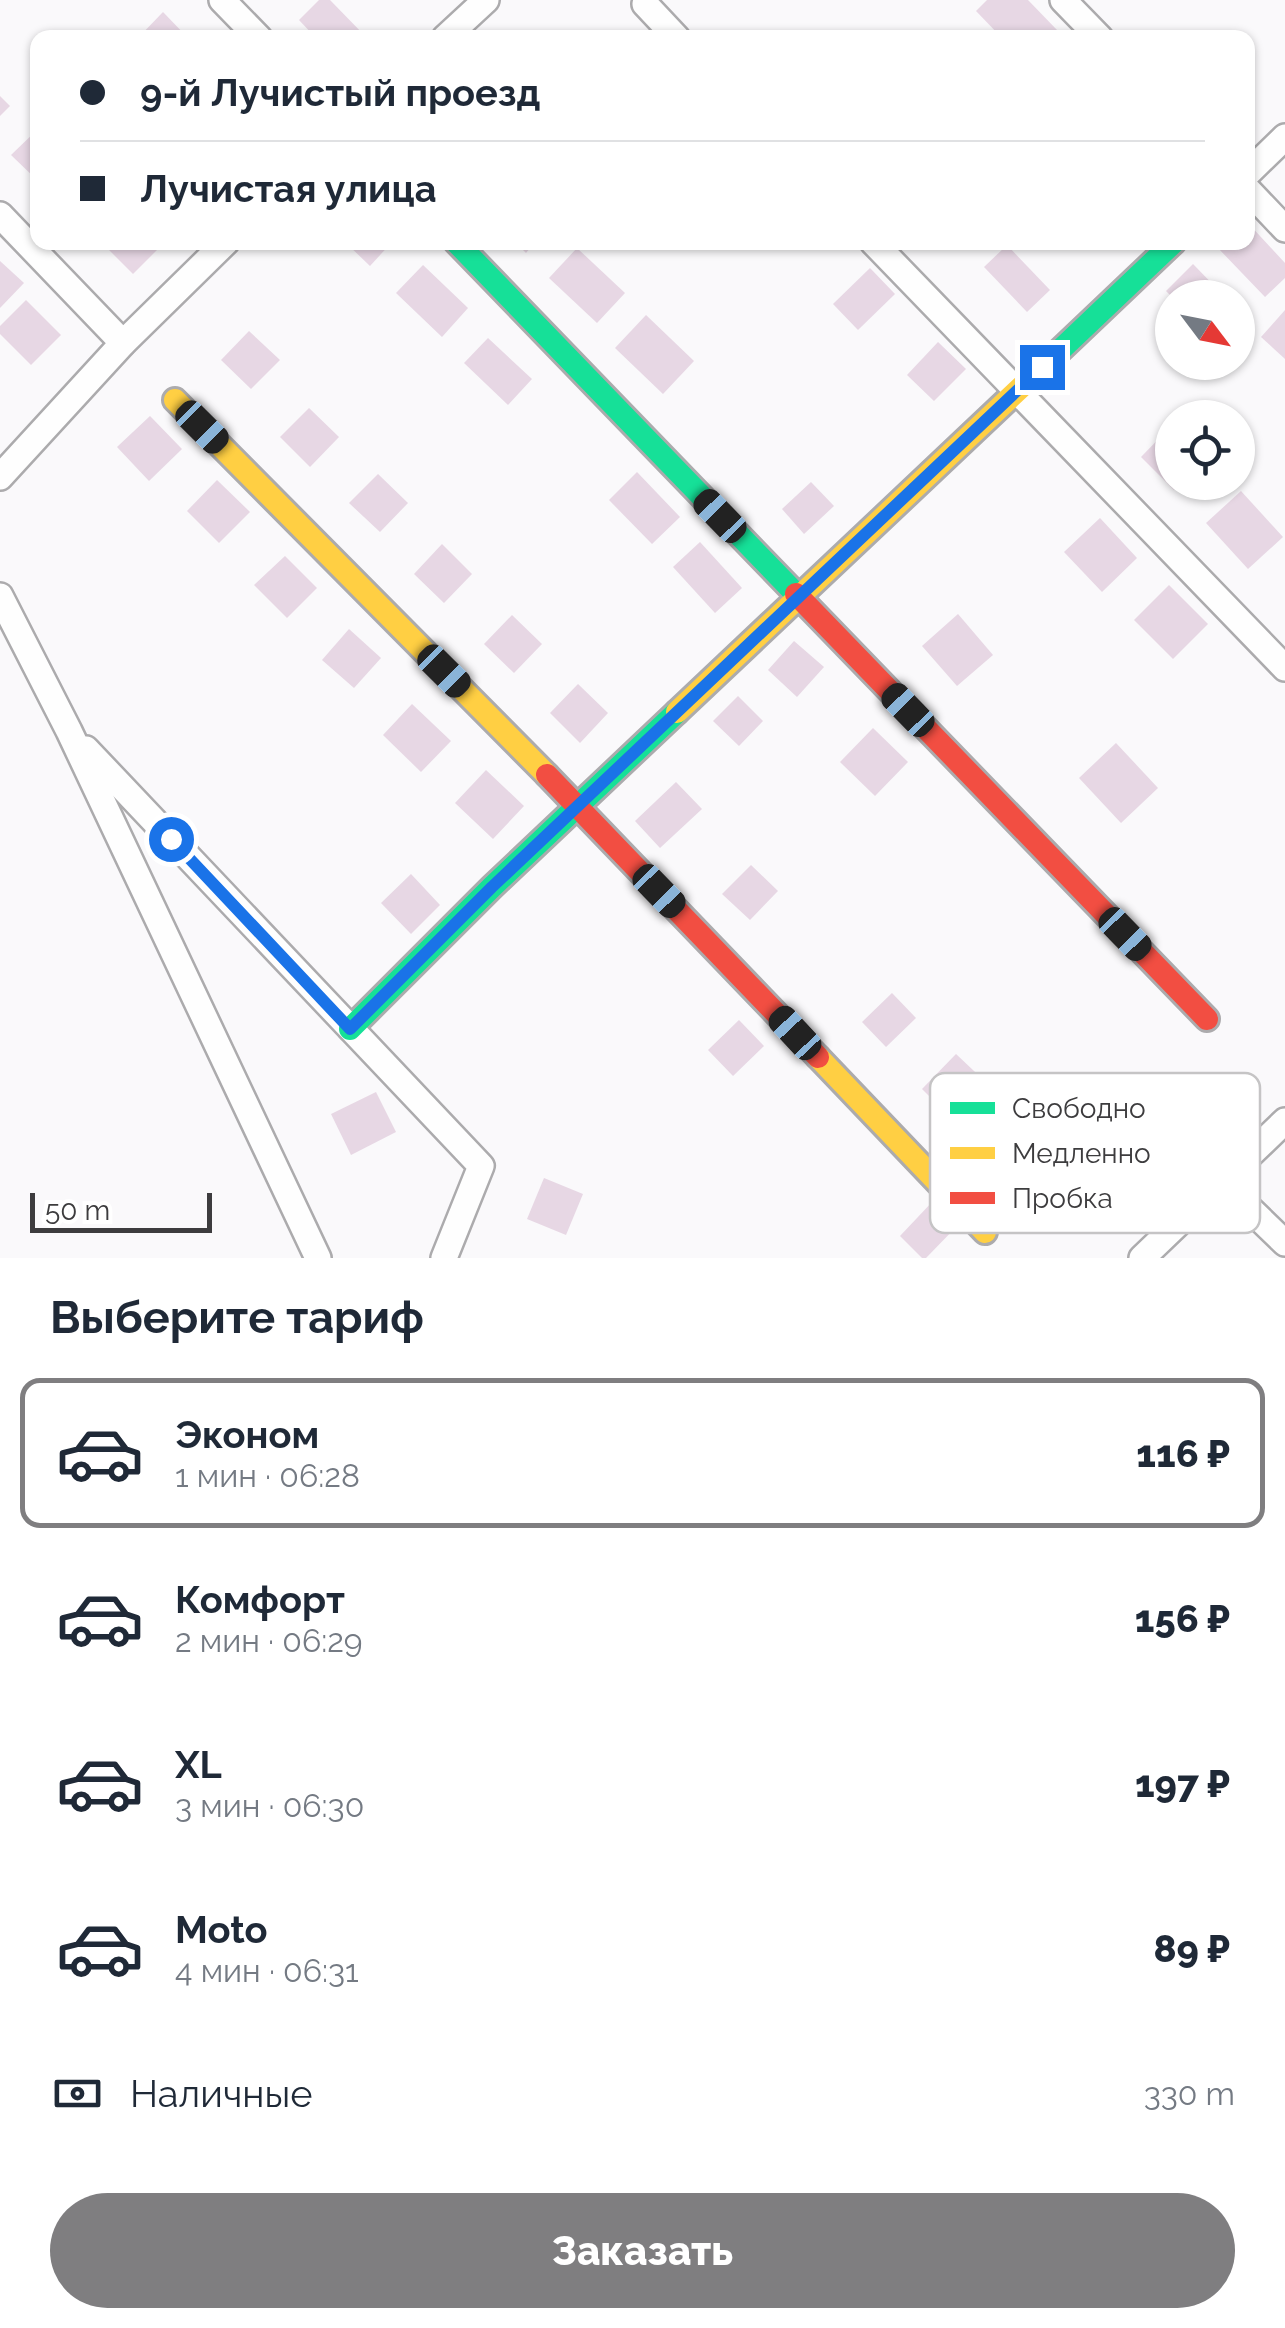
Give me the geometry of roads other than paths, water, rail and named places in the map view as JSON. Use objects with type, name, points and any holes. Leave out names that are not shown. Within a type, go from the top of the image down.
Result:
[{"type":"street","points":[[222,0],[250,30]]},
{"type":"street","points":[[453,30],[486,0]]},
{"type":"street","points":[[1063,0],[1092,30]]},
{"type":"street","points":[[646,4],[670,30]]},
{"type":"street","points":[[1255,166],[1285,137]]},
{"type":"street","points":[[1255,197],[1285,229]]},
{"type":"street","points":[[0,215],[30,246]]},
{"type":"street","points":[[33,250],[122,343]]},
{"type":"street","points":[[0,477],[122,343],[218,250]]},
{"type":"street","points":[[464,250],[1207,1019]]},
{"type":"street","points":[[881,250],[1285,668]]},
{"type":"street","points":[[350,1029],[492,887],[1166,250]]},
{"type":"street","points":[[175,400],[578,806],[930,1174]]},
{"type":"street","points":[[0,596],[318,1258]]},
{"type":"street","points":[[68,731],[480,1166],[444,1258]]},
{"type":"street","points":[[1260,1143],[1285,1120]]},
{"type":"street","points":[[1260,1218],[1285,1243]]},
{"type":"street","points":[[1142,1258],[1167,1233]]}]
